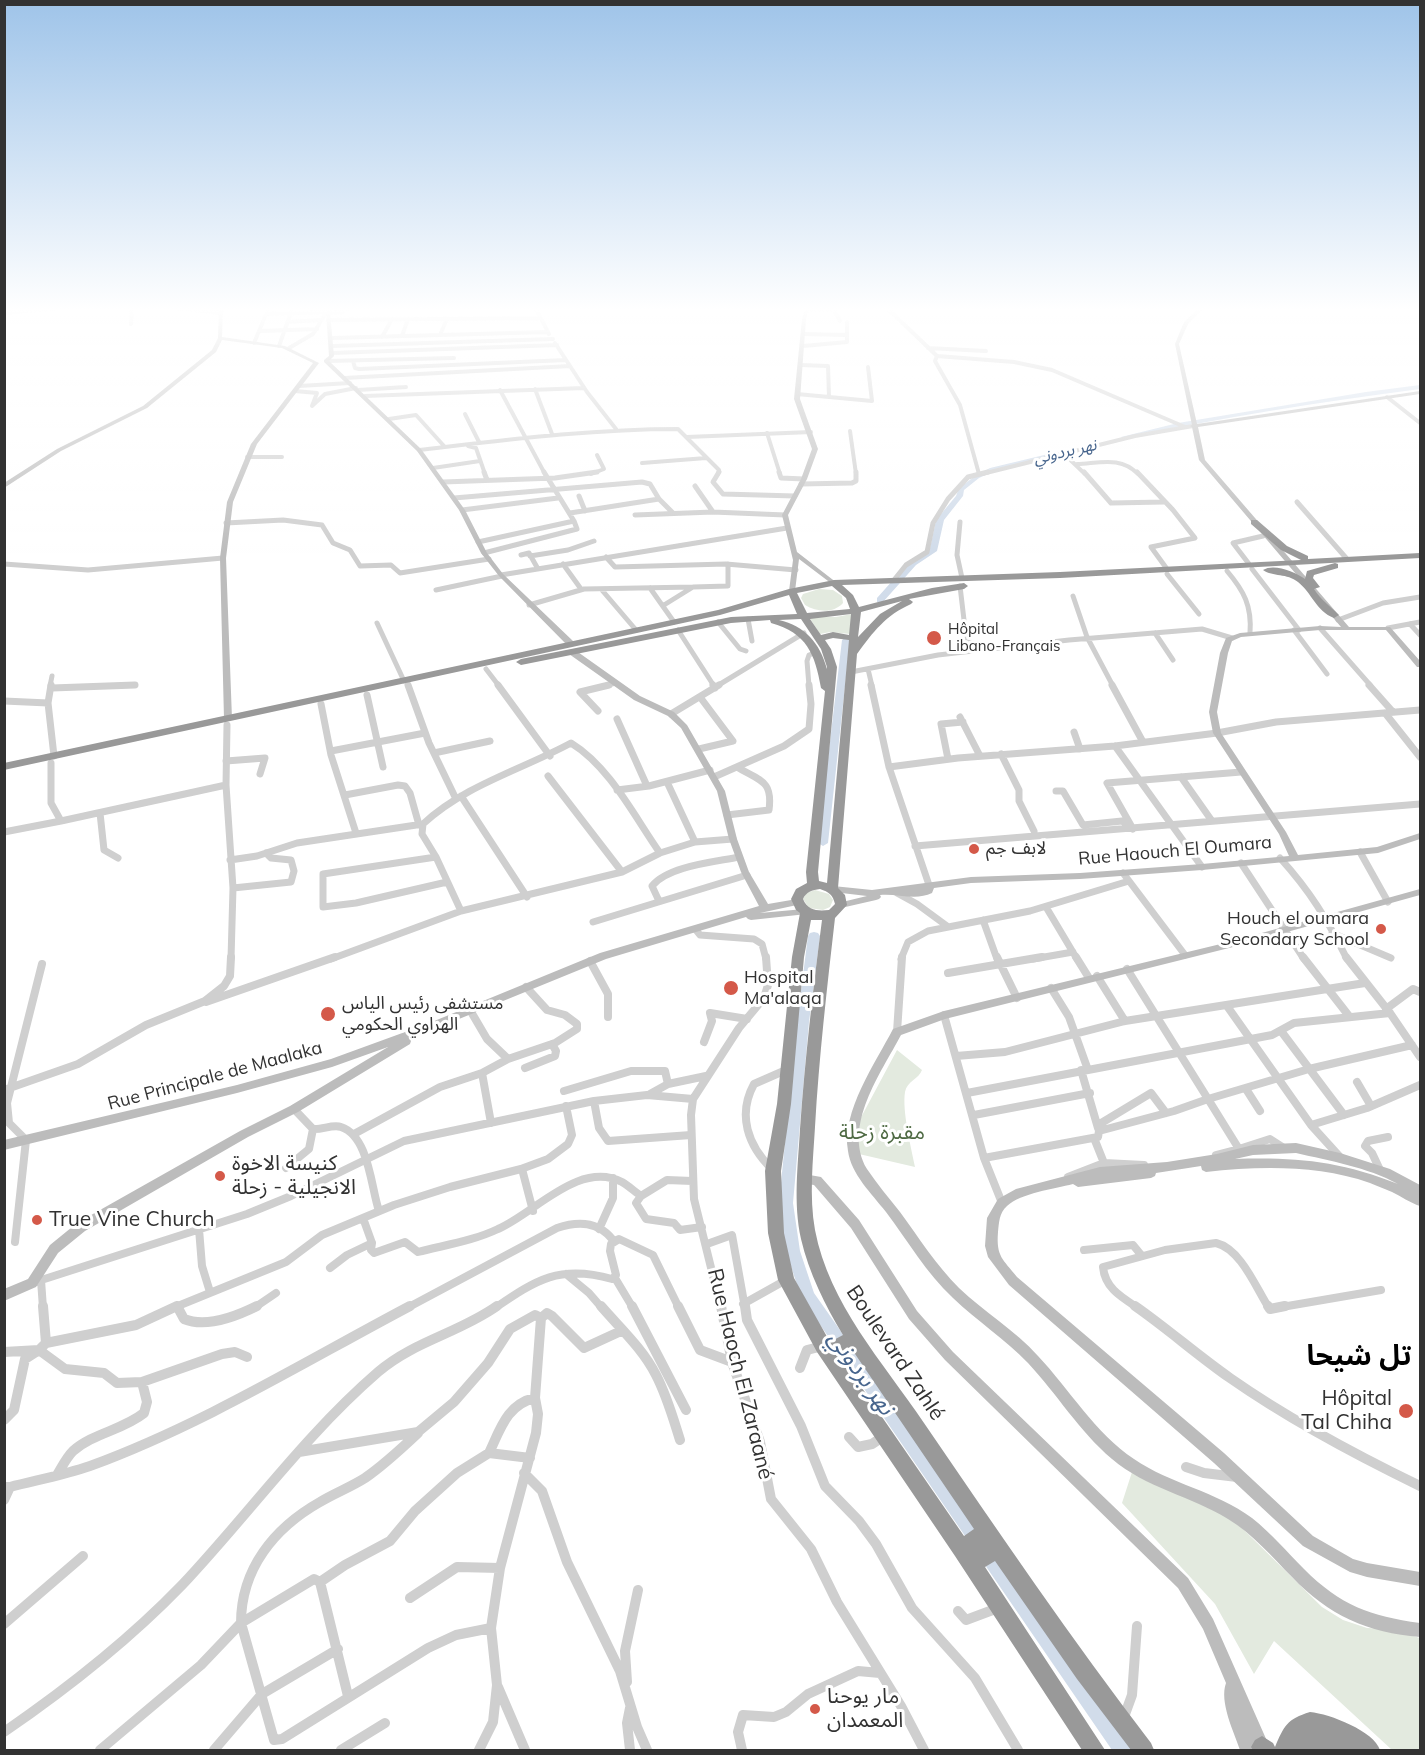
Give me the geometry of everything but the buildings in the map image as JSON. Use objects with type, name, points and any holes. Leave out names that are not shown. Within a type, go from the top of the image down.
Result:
[{"type":"highway","points":[[1259,529],[1290,554],[1344,562]]},
{"type":"highway","points":[[1167,572],[1227,571],[1280,560],[1281,557],[1259,529]]},
{"type":"highway","points":[[587,644],[676,626],[792,591],[834,583],[899,580],[959,584],[1420,558]]},
{"type":"highway","points":[[1269,563],[1322,560]]},
{"type":"highway","points":[[1334,614],[1334,610],[1309,576],[1315,570],[1344,562]]},
{"type":"highway","points":[[1251,567],[1296,575],[1310,587],[1327,611],[1334,614]]},
{"type":"highway","points":[[832,889],[831,874],[843,777],[856,611],[850,597],[834,583]]},
{"type":"highway","points":[[720,622],[756,616],[803,616],[856,611],[959,584]]},
{"type":"highway","points":[[852,665],[865,634],[884,615],[903,603],[959,584]]},
{"type":"highway","points":[[792,591],[795,602],[820,638],[831,661],[812,872],[813,886]]},
{"type":"highway","points":[[4,773],[52,760],[571,648],[636,630],[748,619],[784,623],[804,633],[817,652],[829,699]]},
{"type":"highway","points":[[820,638],[833,635],[853,638]]},
{"type":"highway","points":[[227,722],[367,694],[406,683],[486,669],[555,651]]},
{"type":"highway","points":[[4,767],[52,760]]},
{"type":"highway","points":[[812,872],[820,876],[831,874]]},
{"type":"highway","points":[[813,886],[832,889],[839,895],[833,915],[816,920],[803,912],[801,892],[813,886]]},
{"type":"highway","name":"Boulevard Zahlé","points":[[803,912],[773,1170],[776,1233],[786,1280],[825,1349],[884,1436],[981,1548],[1144,1750]]},
{"type":"highway","name":"Boulevard Zahlé","points":[[833,915],[808,1109],[804,1179],[804,1213],[815,1263],[824,1287],[981,1548],[1001,1608],[1094,1750]]},
{"type":"highway","points":[[825,1349],[855,1337]]},
{"type":"highway","points":[[1285,1750],[1293,1730],[1309,1722],[1318,1722],[1330,1725],[1370,1750]]},
{"type":"highway","points":[[1299,1750],[1301,1745],[1312,1740],[1327,1740],[1348,1750]]},
{"type":"street","points":[[4,486],[59,450],[145,407],[167,389]]},
{"type":"street","points":[[206,1002],[221,992],[230,976],[233,888],[226,785],[227,722],[223,558],[226,524],[230,502],[247,457],[254,444],[297,389],[317,393],[312,406],[326,394],[357,389],[419,450],[462,510],[484,553],[501,576],[529,605],[571,648],[616,683],[651,706],[672,714],[684,727],[699,749],[721,791],[739,857],[765,908]]},
{"type":"street","points":[[535,389],[552,434]]},
{"type":"street","points":[[365,396],[540,389]]},
{"type":"street","points":[[586,389],[616,429]]},
{"type":"street","points":[[792,591],[796,570],[795,553],[785,515],[815,453],[811,432],[798,404],[798,389]]},
{"type":"street","points":[[829,389],[829,397]]},
{"type":"street","points":[[797,394],[873,401],[871,389]]},
{"type":"street","points":[[951,389],[960,405],[979,474]]},
{"type":"street","points":[[1097,389],[1182,425]]},
{"type":"street","points":[[1186,389],[1199,453],[1206,467],[1347,629]]},
{"type":"street","points":[[484,553],[578,527],[558,498],[500,390]]},
{"type":"street","points":[[899,580],[906,565],[930,548],[933,521],[956,487],[968,477],[1182,425],[1420,392]]},
{"type":"street","points":[[1387,397],[1420,423]]},
{"type":"street","points":[[465,414],[479,442]]},
{"type":"street","points":[[390,419],[416,415],[444,446]]},
{"type":"street","points":[[419,450],[526,436],[616,429],[676,429],[687,437],[719,470],[713,482],[723,494],[795,496]]},
{"type":"street","points":[[767,433],[781,478],[802,482],[852,483],[856,481],[850,431]]},
{"type":"street","points":[[687,437],[811,432]]},
{"type":"street","points":[[459,444],[476,448],[484,480]]},
{"type":"street","points":[[1063,453],[1077,464],[1111,503],[1164,502]]},
{"type":"street","points":[[443,482],[548,478],[599,473],[604,469],[597,455]]},
{"type":"street","points":[[247,457],[282,457]]},
{"type":"street","points":[[642,463],[706,458]]},
{"type":"street","points":[[433,468],[481,463]]},
{"type":"street","points":[[1077,464],[1127,464],[1195,538],[1152,546],[1167,572],[1199,614]]},
{"type":"street","points":[[454,498],[642,482],[650,484],[659,499],[673,513]]},
{"type":"street","points":[[695,486],[713,512]]},
{"type":"street","points":[[579,496],[585,511]]},
{"type":"street","points":[[462,510],[558,498]]},
{"type":"street","points":[[570,513],[659,499]]},
{"type":"street","points":[[1297,502],[1344,562]]},
{"type":"street","points":[[635,515],[713,512],[785,515]]},
{"type":"street","points":[[226,524],[283,520],[322,525],[333,543],[352,550],[359,565],[391,565],[400,573],[489,560]]},
{"type":"street","points":[[478,542],[574,521]]},
{"type":"street","points":[[960,522],[957,555],[959,584],[966,637],[974,648]]},
{"type":"street","points":[[436,590],[538,568],[787,528]]},
{"type":"street","points":[[1259,529],[1233,543],[1327,674]]},
{"type":"street","points":[[531,556],[568,550],[594,541]]},
{"type":"street","points":[[568,550],[579,561]]},
{"type":"street","points":[[521,555],[529,553],[538,568]]},
{"type":"street","points":[[795,553],[834,583]]},
{"type":"street","points":[[606,557],[615,567],[728,564],[796,570]]},
{"type":"street","points":[[4,564],[88,570],[223,558]]},
{"type":"street","points":[[563,564],[581,589]]},
{"type":"street","points":[[529,605],[581,589],[728,586],[728,564]]},
{"type":"street","points":[[1227,571],[1248,597],[1251,611],[1250,633]]},
{"type":"street","points":[[664,605],[693,587]]},
{"type":"street","points":[[650,588],[664,605],[715,688]]},
{"type":"street","points":[[602,589],[636,630]]},
{"type":"street","points":[[1073,596],[1086,637],[1143,742]]},
{"type":"street","points":[[1334,614],[1420,597]]},
{"type":"street","points":[[748,619],[752,641]]},
{"type":"street","points":[[720,622],[740,649],[746,651]]},
{"type":"street","points":[[852,665],[866,669],[974,648],[1086,637],[1202,629],[1232,638],[1250,633],[1320,628],[1388,628],[1420,622]]},
{"type":"street","points":[[376,623],[406,683],[434,753],[458,798],[527,897]]},
{"type":"street","points":[[1410,624],[1420,636]]},
{"type":"street","points":[[1320,628],[1394,712]]},
{"type":"street","points":[[1388,628],[1420,665]]},
{"type":"street","points":[[672,714],[804,633]]},
{"type":"street","points":[[1155,633],[1173,660]]},
{"type":"street","points":[[1232,638],[1224,653],[1215,698],[1213,722],[1217,733],[1283,834],[1294,856]]},
{"type":"street","points":[[617,790],[712,774],[737,767],[784,746],[809,729],[811,704],[807,661],[809,655],[817,652]]},
{"type":"street","points":[[486,669],[550,756]]},
{"type":"street","points":[[866,669],[889,767],[915,846],[925,906],[949,926]]},
{"type":"street","points":[[52,676],[48,703],[52,760],[51,803],[61,821]]},
{"type":"street","points":[[598,711],[580,692],[616,683]]},
{"type":"street","points":[[52,688],[135,685]]},
{"type":"street","points":[[367,694],[383,767]]},
{"type":"street","points":[[699,749],[733,741],[700,697]]},
{"type":"street","points":[[4,701],[48,703]]},
{"type":"street","points":[[321,704],[331,751],[356,833]]},
{"type":"street","points":[[889,767],[1001,754],[1115,746],[1217,733],[1266,723],[1420,710]]},
{"type":"street","points":[[1385,713],[1420,757]]},
{"type":"street","points":[[616,719],[647,786]]},
{"type":"street","points":[[948,759],[941,724],[962,720],[980,756]]},
{"type":"street","points":[[1074,732],[1080,749]]},
{"type":"street","points":[[331,751],[425,733]]},
{"type":"street","points":[[434,753],[490,741]]},
{"type":"street","points":[[230,860],[266,853],[290,844],[421,825],[458,798],[550,756],[571,742],[587,753],[617,790],[660,853]]},
{"type":"street","points":[[1115,746],[1137,780],[1202,867]]},
{"type":"street","points":[[1001,754],[1019,790],[1019,801],[1034,831]]},
{"type":"street","points":[[226,761],[265,758],[260,774]]},
{"type":"street","points":[[727,815],[769,810],[771,794],[768,786],[737,767]]},
{"type":"street","points":[[1133,828],[1107,783],[1241,772]]},
{"type":"street","points":[[548,776],[622,872]]},
{"type":"street","points":[[1181,777],[1212,821]]},
{"type":"street","points":[[667,782],[695,842]]},
{"type":"street","points":[[4,832],[226,785]]},
{"type":"street","points":[[345,795],[398,785],[405,786],[410,793],[422,834],[436,857],[461,911]]},
{"type":"street","points":[[1056,791],[1063,791],[1083,825],[1122,821],[1133,828]]},
{"type":"street","points":[[915,846],[1420,804]]},
{"type":"street","points":[[100,813],[104,850],[108,855],[118,858]]},
{"type":"street","name":"Rue Haouch El Oumara","points":[[832,889],[858,898],[923,895],[971,880],[1126,877],[1294,856],[1378,850],[1420,836]]},
{"type":"street","points":[[8,1088],[79,1064],[143,1026],[168,1015],[317,964],[421,924],[461,911],[527,897],[622,872],[660,853],[695,842],[733,839]]},
{"type":"street","points":[[1360,852],[1388,902]]},
{"type":"street","points":[[233,888],[291,882],[294,876],[291,860],[271,858],[266,853]]},
{"type":"street","points":[[436,857],[322,874],[323,907],[356,903],[447,882]]},
{"type":"street","points":[[658,901],[652,886],[656,879],[683,869],[739,857]]},
{"type":"street","points":[[1280,858],[1307,888],[1327,918],[1332,933],[1348,961],[1388,1011],[1420,1057]]},
{"type":"street","points":[[1241,863],[1326,989],[1349,1016]]},
{"type":"street","points":[[593,922],[747,875]]},
{"type":"street","points":[[1185,956],[1126,877],[1114,888],[1046,907],[915,935],[901,958],[900,1018],[897,1032],[855,1122],[854,1151],[862,1171],[939,1274],[956,1293],[1032,1359],[1101,1440],[1117,1455],[1145,1473],[1232,1514],[1249,1525],[1314,1589],[1339,1607],[1369,1619],[1420,1630]]},
{"type":"street","points":[[897,1032],[944,1015],[1185,956],[1420,892]]},
{"type":"street","points":[[897,893],[923,895]]},
{"type":"street","name":"Rue Haouch El Oumara","points":[[833,915],[858,898],[897,893],[923,895]]},
{"type":"street","points":[[1046,907],[1073,952],[1125,1021]]},
{"type":"street","name":"Rue Principale de Maalaka","points":[[4,1145],[237,1089],[333,1063],[431,1027],[624,949],[696,930],[765,908],[803,912]]},
{"type":"street","name":"Rue Principale de Maalaka","points":[[734,917],[803,912]]},
{"type":"street","points":[[983,920],[1000,966],[1017,998]]},
{"type":"street","points":[[4,1295],[36,1282],[199,1230],[291,1196],[404,1141],[594,1101],[647,1095],[693,1099],[706,1076],[762,1001],[766,993],[768,975],[762,944],[747,937],[700,935],[696,930]]},
{"type":"street","points":[[1332,933],[1391,958]]},
{"type":"street","points":[[948,973],[1073,952]]},
{"type":"street","points":[[590,961],[608,993],[608,1017]]},
{"type":"street","points":[[15,1242],[26,1140],[14,1131],[5,1110],[5,1102],[42,964]]},
{"type":"street","points":[[1126,969],[1239,1149]]},
{"type":"street","points":[[956,1056],[1005,1052],[1125,1021],[1365,983]]},
{"type":"street","points":[[354,1134],[440,1087],[482,1073],[530,1049],[552,1044],[574,1032],[577,1024],[565,1015],[547,1010],[526,987]]},
{"type":"street","points":[[1051,988],[1060,1000],[1076,1033],[1108,1173]]},
{"type":"street","points":[[968,1093],[1251,1039],[1281,1031],[1287,1024],[1388,1011],[1413,989],[1420,992]]},
{"type":"street","points":[[1227,1006],[1311,1125],[1340,1158]]},
{"type":"street","points":[[470,1010],[488,1039],[508,1059]]},
{"type":"street","points":[[704,1042],[712,1021],[710,1013],[747,1019]]},
{"type":"street","points":[[944,1015],[968,1093],[984,1158],[1002,1203]]},
{"type":"street","points":[[247,1357],[235,1352],[222,1354],[142,1382],[117,1383],[104,1373],[65,1369],[42,1347],[36,1282],[50,1254],[81,1227],[244,1134],[294,1109],[431,1027]]},
{"type":"street","points":[[1281,1031],[1344,1115]]},
{"type":"street","points":[[525,1068],[555,1056],[556,1051],[552,1044]]},
{"type":"street","points":[[984,1158],[1166,1113],[1309,1069],[1412,1046]]},
{"type":"street","points":[[773,1170],[760,1159],[743,1111],[754,1084],[786,1070]]},
{"type":"street","points":[[564,1091],[631,1071],[665,1071],[668,1084]]},
{"type":"street","points":[[482,1073],[491,1122]]},
{"type":"street","points":[[647,1095],[668,1084],[706,1076]]},
{"type":"street","points":[[1357,1082],[1371,1106]]},
{"type":"street","points":[[1311,1125],[1371,1106],[1420,1085]]},
{"type":"street","points":[[1246,1089],[1260,1111]]},
{"type":"street","points":[[974,1115],[1090,1093]]},
{"type":"street","points":[[1097,1131],[1147,1094],[1154,1095],[1166,1113]]},
{"type":"street","name":"Rue Haoch El Zaraané","points":[[693,1099],[692,1181],[732,1362],[760,1442],[771,1499],[775,1508],[798,1531],[811,1549],[837,1602],[924,1750]]},
{"type":"street","points":[[594,1101],[602,1137],[608,1141],[691,1135]]},
{"type":"street","points":[[4,1352],[42,1347],[136,1325],[286,1262],[322,1235],[379,1211],[450,1187],[522,1169],[548,1159],[568,1144],[572,1136],[566,1106]]},
{"type":"street","points":[[294,1109],[313,1129]]},
{"type":"street","points":[[313,1129],[338,1126],[354,1134],[366,1159],[379,1211]]},
{"type":"street","points":[[286,1168],[309,1149],[313,1129]]},
{"type":"street","points":[[1386,1176],[1365,1146],[1368,1141],[1388,1137]]},
{"type":"street","points":[[1209,1161],[1213,1156],[1270,1139],[1284,1148]]},
{"type":"street","points":[[1420,1197],[1386,1176],[1317,1151],[1284,1148],[1253,1150],[1209,1161],[1151,1171],[1137,1164],[1020,1193],[1002,1203],[993,1218],[991,1246],[994,1257],[1013,1281],[1240,1478],[1308,1541],[1334,1557],[1367,1570],[1420,1580]]},
{"type":"street","points":[[1047,1187],[1093,1166],[1108,1173],[1288,1162],[1386,1176]]},
{"type":"street","points":[[522,1169],[533,1211]]},
{"type":"street","points":[[363,1218],[372,1244],[371,1250],[374,1253],[405,1242],[418,1252],[484,1235],[533,1211],[577,1180],[613,1178],[628,1184],[641,1196]]},
{"type":"street","points":[[599,1229],[610,1212],[615,1186],[613,1178]]},
{"type":"street","points":[[804,1179],[817,1181],[855,1224],[913,1315],[949,1356],[1183,1583],[1203,1615],[1231,1682],[1234,1712],[1260,1750]]},
{"type":"street","points":[[692,1181],[667,1180],[641,1196],[636,1203],[646,1219],[674,1223],[681,1230],[702,1227]]},
{"type":"street","points":[[4,1500],[7,1487],[90,1466],[192,1420],[411,1304],[489,1267],[553,1230],[569,1224],[583,1223],[609,1234],[613,1240],[628,1242],[653,1255],[700,1350],[732,1362]]},
{"type":"street","points":[[199,1230],[202,1266],[210,1292]]},
{"type":"street","points":[[707,1244],[732,1235],[747,1320],[801,1426],[825,1486],[859,1521],[876,1544],[912,1608],[975,1678],[1018,1750]]},
{"type":"street","points":[[613,1240],[610,1251],[615,1278],[622,1287],[686,1410]]},
{"type":"street","points":[[1381,1290],[1270,1309],[1231,1252],[1219,1242],[1200,1243],[1122,1260],[1103,1267],[1104,1279],[1117,1294],[1173,1332],[1188,1347],[1232,1379],[1344,1449],[1420,1486]]},
{"type":"street","points":[[330,1268],[347,1255],[372,1244]]},
{"type":"street","points":[[1084,1250],[1134,1245],[1142,1256]]},
{"type":"street","points":[[4,1732],[40,1709],[159,1607],[224,1540],[299,1452],[361,1388],[396,1358],[411,1348],[481,1317],[533,1281],[554,1274],[584,1273],[615,1278]]},
{"type":"street","points":[[566,1274],[589,1293],[637,1347],[655,1373],[669,1404],[680,1440]]},
{"type":"street","points":[[743,1304],[786,1280]]},
{"type":"street","points":[[177,1306],[181,1317],[187,1321],[200,1322],[222,1319],[255,1308],[276,1293]]},
{"type":"street","points":[[479,1750],[493,1722],[497,1685],[491,1628],[500,1568],[537,1424],[535,1398],[541,1318],[547,1313],[552,1316],[584,1348],[621,1331]]},
{"type":"street","points":[[491,1628],[456,1635],[348,1696],[282,1739],[274,1740],[241,1623],[240,1607],[243,1592],[252,1571],[276,1534],[315,1504],[363,1479],[389,1460],[454,1402],[488,1363],[510,1329],[531,1316],[541,1318]]},
{"type":"street","points":[[800,1368],[807,1350],[814,1346],[825,1349]]},
{"type":"street","points":[[4,1420],[14,1410],[25,1359],[42,1347]]},
{"type":"street","points":[[57,1475],[71,1452],[83,1444],[126,1426],[144,1413],[147,1402],[142,1382]]},
{"type":"street","points":[[320,1582],[345,1564],[390,1542],[415,1511],[457,1473],[489,1453],[511,1409],[524,1399],[535,1398]]},
{"type":"street","points":[[299,1452],[418,1432]]},
{"type":"street","points":[[849,1437],[858,1447],[864,1447],[871,1446],[884,1436]]},
{"type":"street","points":[[489,1453],[530,1458]]},
{"type":"street","points":[[1186,1467],[1204,1473],[1240,1478]]},
{"type":"street","points":[[524,1473],[542,1491],[567,1562],[620,1671],[630,1706],[647,1750]]},
{"type":"street","points":[[4,1624],[83,1556]]},
{"type":"street","points":[[410,1598],[457,1567],[500,1568]]},
{"type":"street","points":[[100,1750],[201,1665],[241,1623],[314,1578],[320,1582],[348,1696]]},
{"type":"street","points":[[625,1688],[627,1681],[624,1665],[626,1642],[638,1590]]},
{"type":"street","points":[[958,1611],[966,1620],[1001,1608]]},
{"type":"street","points":[[1122,1723],[1132,1695],[1137,1626]]},
{"type":"street","points":[[214,1750],[262,1694],[338,1649]]},
{"type":"street","points":[[740,1749],[739,1720],[743,1715],[774,1716],[786,1712],[808,1694],[858,1671],[880,1673]]},
{"type":"street","points":[[497,1685],[525,1750]]},
{"type":"street","points":[[630,1706],[627,1723],[630,1750]]},
{"type":"street","points":[[341,1750],[385,1723]]},
{"type":"green space","points":[[819,589],[833,590],[842,596],[843,603],[835,609],[825,611],[805,605],[801,598],[803,594]]},
{"type":"green space","points":[[852,614],[850,634],[830,632],[820,634],[809,617],[836,617]]},
{"type":"green space","points":[[815,890],[829,894],[833,900],[830,907],[823,910],[809,908],[803,899],[806,893]]},
{"type":"green space","name":"مقبرة زحلة","points":[[897,1050],[922,1070],[906,1088],[904,1100],[915,1167],[859,1154],[858,1123]]},
{"type":"green space","points":[[1132,1472],[1215,1509],[1242,1528],[1322,1607],[1343,1620],[1367,1628],[1390,1629],[1420,1638],[1420,1750],[1392,1750],[1274,1641],[1254,1674],[1215,1604],[1122,1503]]},
{"type":"waterway","name":"نهر بردوني","points":[[1124,437],[1178,425],[1405,389]]},
{"type":"waterway","name":"نهر بردوني","points":[[880,600],[913,563],[934,549],[940,520],[959,496],[961,489],[992,469],[1065,452]]},
{"type":"waterway","name":"نهر بردوني","points":[[823,843],[846,640]]},
{"type":"waterway","name":"نهر بردوني","points":[[814,936],[803,1022],[786,1203],[790,1240],[803,1285],[808,1297],[1123,1750]]},
{"type":"place","name":"Hôpital Libano-Français","points":[[934,638]]},
{"type":"place","name":"لابف جم","points":[[974,849]]},
{"type":"place","name":"Houch el oumara Secondary School","points":[[1381,929]]},
{"type":"place","name":"Hospital Ma'alaqa","points":[[731,988]]},
{"type":"place","name":"مستشفى رئيس الياس الهراوي الحكومي","points":[[328,1014]]},
{"type":"place","name":"كنيسة الاخوة الانجيلية - زحلة","points":[[220,1176]]},
{"type":"place","name":"True Vine Church","points":[[37,1220]]},
{"type":"place","name":"Hôpital Tal Chiha","points":[[1406,1411]]},
{"type":"place","name":"مار يوحنا المعمدان","points":[[815,1709]]},
{"type":"district","name":"تل شيحا","points":[[1359,1357]]}]
